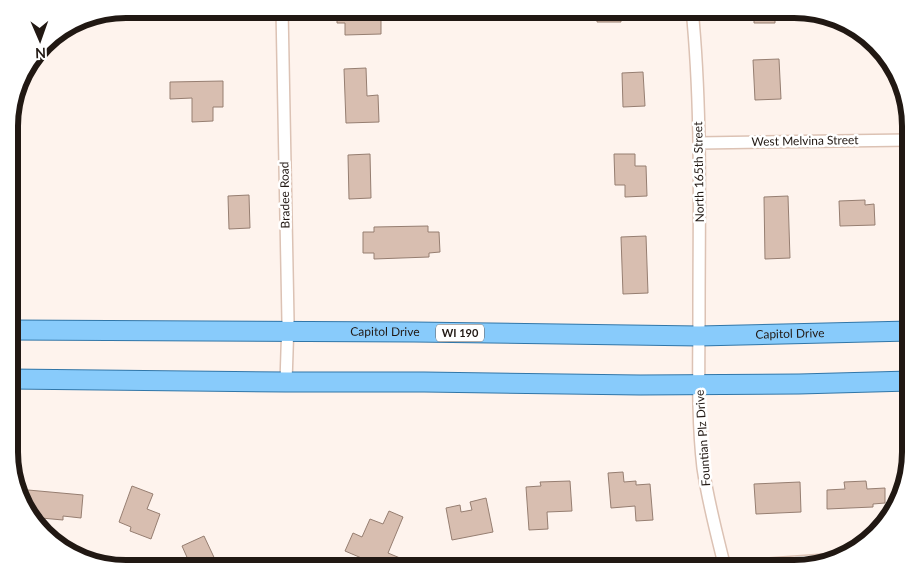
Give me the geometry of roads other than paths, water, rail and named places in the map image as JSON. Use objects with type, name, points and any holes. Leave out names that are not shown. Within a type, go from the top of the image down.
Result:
[{"type":"main road","name":"Capitol Drive","points":[[18,330],[700,336],[901,331]]},
{"type":"main road","points":[[18,379],[640,385],[901,381]]},
{"type":"street","name":"Bradee Road","points":[[282,18],[287,332],[286,382]]},
{"type":"street","name":"North 165th Street","points":[[693,18],[699,143],[700,336]]},
{"type":"street","name":"West Melvina Street","points":[[699,143],[901,140]]},
{"type":"street","name":"Fountian Plz Drive","points":[[700,336],[699,407],[703,467],[723,559]]}]
